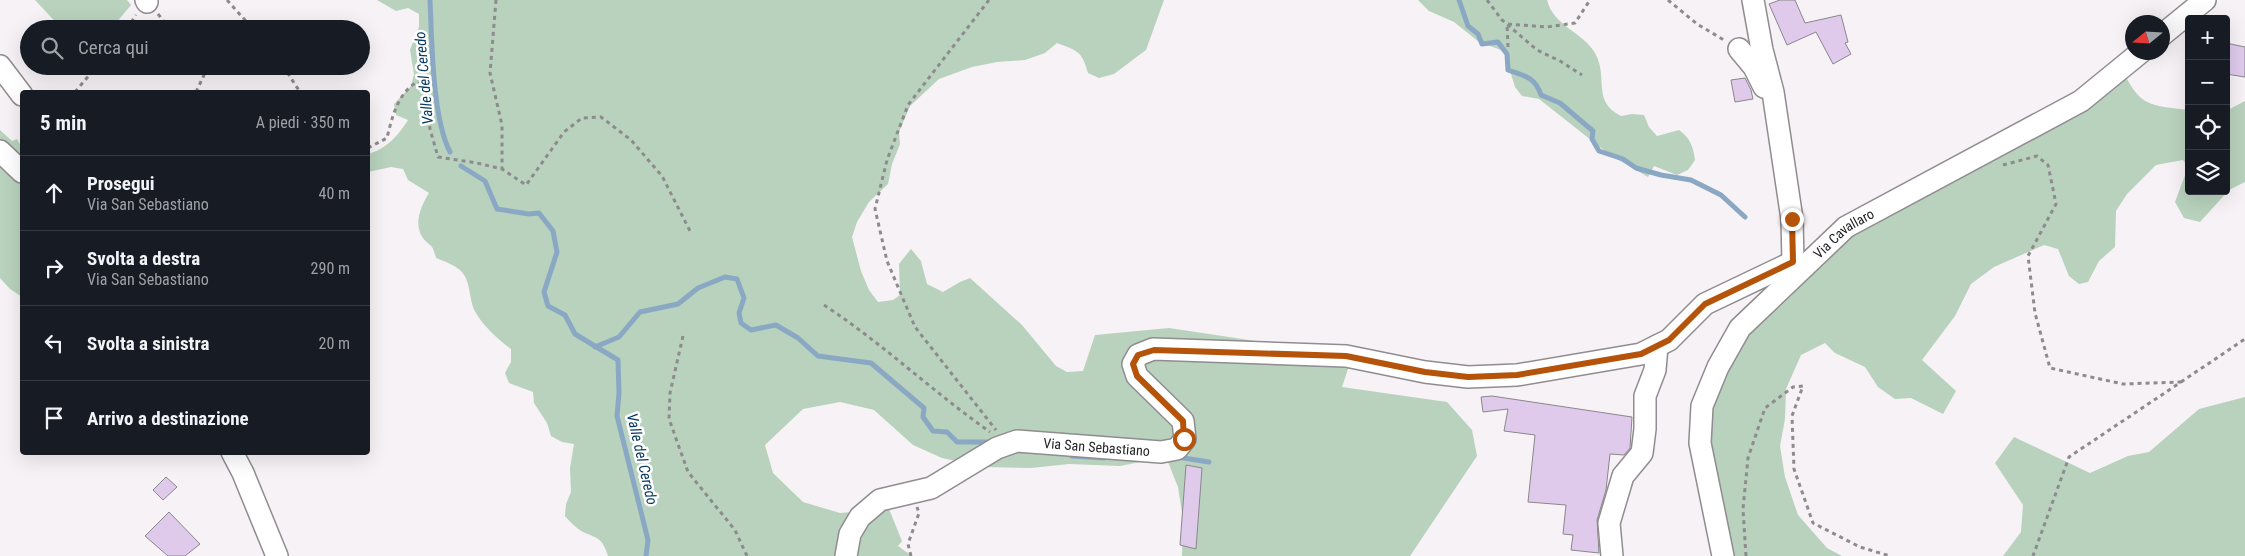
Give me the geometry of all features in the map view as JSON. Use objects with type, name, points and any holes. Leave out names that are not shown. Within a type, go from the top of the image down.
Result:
[{"type":"street","points":[[1753,0],[1776,109],[1799,264]]},
{"type":"street","points":[[2170,28],[2205,0]]},
{"type":"street","points":[[1739,49],[1754,67],[1776,109]]},
{"type":"street","name":"Via Cavallaro","points":[[1723,556],[1700,443],[1702,406],[1718,367],[1740,328],[1799,264],[1846,227],[2081,101],[2131,60]]},
{"type":"street","points":[[0,66],[20,92]]},
{"type":"street","points":[[0,151],[20,170]]},
{"type":"street","name":"Via San Sebastiano","points":[[846,556],[850,534],[860,517],[880,500],[930,488],[1007,444],[1017,441],[1161,452],[1177,450],[1184,439],[1183,421],[1137,376],[1133,364],[1138,355],[1154,350],[1346,356],[1425,372],[1468,377],[1517,375],[1641,354],[1669,340],[1705,304],[1799,264]]},
{"type":"street","points":[[1612,556],[1609,524],[1622,476],[1642,453],[1645,429],[1645,396],[1656,370],[1658,346]]},
{"type":"street","points":[[234,455],[278,556]]},
{"type":"path","points":[[228,0],[245,20]]},
{"type":"path","points":[[496,0],[490,73],[502,125],[502,169]]},
{"type":"path","points":[[989,0],[908,105],[887,160],[875,209],[887,260],[915,328],[966,395],[1007,444]]},
{"type":"path","points":[[1487,0],[1507,24],[1537,50],[1560,61],[1582,75]]},
{"type":"path","points":[[1507,24],[1546,27],[1575,23],[1590,0]]},
{"type":"path","points":[[1668,0],[1697,24],[1739,49]]},
{"type":"path","points":[[1507,24],[1508,47]]},
{"type":"path","points":[[77,90],[89,75]]},
{"type":"path","points":[[197,90],[204,75]]},
{"type":"path","points":[[289,75],[299,90]]},
{"type":"path","points":[[370,147],[387,138],[393,112],[410,86],[417,82],[425,86],[430,128],[438,157],[502,169],[526,186],[564,132],[582,118],[601,117],[631,140],[662,176],[690,231]]},
{"type":"path","points":[[1998,166],[2037,156],[2048,165],[2056,204],[2028,256],[2035,313],[2050,368],[2123,384],[2181,382]]},
{"type":"path","points":[[824,305],[852,324],[958,410],[1007,444]]},
{"type":"path","points":[[683,336],[670,393],[669,419],[688,472],[736,530],[747,556]]},
{"type":"path","points":[[2034,556],[2069,457],[2245,339]]},
{"type":"path","points":[[1746,556],[1743,509],[1748,458],[1765,408],[1793,387],[1802,386],[1792,416],[1794,468],[1813,523],[1860,547],[1890,556]]},
{"type":"path","points":[[911,556],[908,544],[919,514],[916,506]]},
{"type":"green space","points":[[35,0],[127,0],[131,5],[118,20],[54,20]]},
{"type":"green space","points":[[377,0],[1164,0],[1146,50],[1114,74],[1099,78],[1088,73],[1084,60],[1078,53],[1057,43],[1045,53],[1025,60],[997,62],[972,67],[939,79],[910,106],[899,132],[900,144],[892,164],[888,184],[869,202],[857,222],[852,237],[861,271],[869,290],[878,302],[893,300],[900,295],[899,264],[911,249],[921,261],[927,284],[943,292],[970,278],[1022,325],[1056,366],[1067,372],[1083,371],[1095,335],[1169,328],[1269,343],[1354,351],[1342,387],[1447,402],[1472,430],[1477,456],[1410,556],[1182,556],[1183,519],[1178,487],[1166,457],[1120,466],[1069,464],[1031,468],[984,467],[942,458],[913,445],[874,410],[840,402],[803,409],[765,445],[773,473],[803,502],[840,513],[889,509],[902,541],[898,546],[912,556],[608,556],[599,540],[580,530],[565,516],[566,504],[571,492],[570,468],[574,444],[562,442],[551,436],[547,423],[534,403],[533,392],[509,383],[505,373],[511,362],[511,349],[479,318],[474,308],[464,274],[455,266],[436,258],[432,247],[420,233],[419,215],[429,193],[408,180],[403,169],[391,167],[370,172],[370,153],[391,141],[408,120],[396,115],[394,104],[411,86],[414,74],[410,50],[419,27],[419,14],[408,8],[396,11]]},
{"type":"green space","points":[[1418,0],[1547,0],[1556,17],[1583,39],[1595,53],[1601,71],[1603,96],[1612,110],[1621,116],[1632,114],[1644,115],[1649,127],[1657,136],[1679,130],[1690,143],[1695,160],[1688,170],[1677,175],[1654,166],[1648,177],[1610,155],[1539,99],[1522,96],[1515,87],[1504,51],[1479,42],[1454,22],[1429,11]]},
{"type":"green space","points":[[2119,63],[2132,87],[2145,100],[2152,104],[2185,109],[2185,163],[2183,160],[2156,165],[2127,194],[2116,211],[2115,247],[2099,261],[2088,282],[2079,284],[2069,276],[2058,249],[2044,245],[1994,267],[1971,284],[1955,316],[1922,360],[1956,391],[1943,414],[1911,398],[1895,399],[1878,387],[1865,367],[1835,353],[1825,343],[1801,355],[1786,389],[1785,419],[1780,446],[1785,477],[1798,515],[1827,548],[1842,556],[1713,556],[1702,457],[1724,356],[1856,217],[2032,127]]},
{"type":"green space","points":[[2245,101],[2245,182],[2230,190],[2230,109]]},
{"type":"green space","points":[[0,130],[12,141],[17,139],[20,144],[20,296],[10,289],[0,278]]},
{"type":"green space","points":[[2185,175],[2185,195],[2224,195],[2200,222],[2184,218],[2175,202]]},
{"type":"green space","points":[[2245,397],[2245,556],[2003,556],[2021,532],[2023,505],[1995,463],[2014,437],[2090,473],[2128,456],[2149,452],[2199,409]]},
{"type":"building","points":[[1780,0],[1795,0],[1805,23],[1841,15],[1848,42],[1845,43],[1851,54],[1833,64],[1816,32],[1787,45],[1769,4]]},
{"type":"building","points":[[2230,44],[2245,47],[2245,77],[2230,75]]},
{"type":"building","points":[[1745,78],[1753,99],[1735,102],[1731,80]]},
{"type":"building","points":[[1492,396],[1632,417],[1630,448],[1624,455],[1610,454],[1606,490],[1597,520],[1599,553],[1571,550],[1573,535],[1563,534],[1566,505],[1528,502],[1535,435],[1504,431],[1508,409],[1483,412],[1481,397]]},
{"type":"building","points":[[1186,465],[1202,468],[1196,549],[1180,545]]},
{"type":"building","points":[[166,477],[177,487],[163,500],[153,490]]},
{"type":"building","points":[[169,512],[200,544],[185,556],[168,556],[145,536]]},
{"type":"waterway","name":"Valle del Ceredo","points":[[430,0],[436,99],[444,137],[450,152]]},
{"type":"waterway","points":[[1459,0],[1468,26],[1478,34],[1482,44],[1498,42],[1507,54],[1508,70],[1529,78],[1536,84],[1541,95],[1560,103],[1593,131],[1592,139],[1599,151],[1623,159],[1636,168],[1661,175],[1691,180],[1721,195],[1745,217]]},
{"type":"waterway","name":"Valle del Ceredo","points":[[461,166],[485,181],[497,209],[529,214],[539,213],[553,231],[557,252],[544,292],[548,306],[565,315],[575,334],[618,360],[619,393],[617,416],[648,540],[646,556]]},
{"type":"waterway","points":[[595,347],[619,337],[640,312],[678,304],[698,288],[725,277],[737,279],[744,298],[739,313],[741,323],[751,330],[776,325],[798,338],[818,356],[871,363],[924,408],[923,417],[933,431],[947,432],[957,442],[991,442]]},
{"type":"waterway","points":[[1072,456],[1104,458]]},
{"type":"waterway","points":[[1177,457],[1209,462]]},
{"type":"route","points":[[1184,439],[1183,421],[1137,376],[1133,364],[1138,355],[1154,350],[1346,356],[1425,372],[1468,377],[1517,375],[1641,354],[1669,340],[1705,304],[1740,289],[1793,262],[1792,219]]}]
